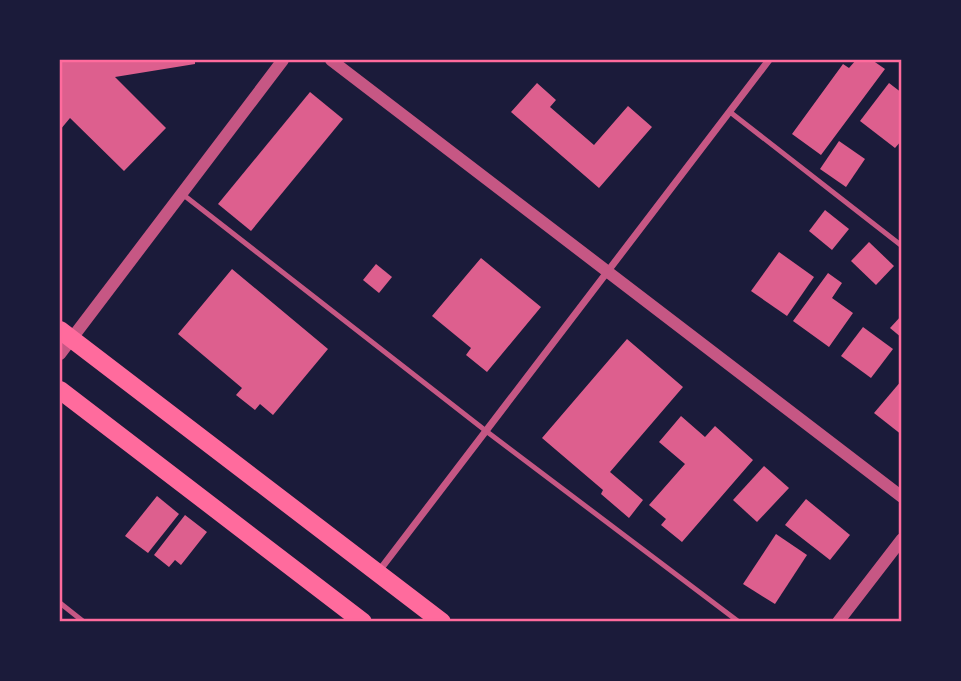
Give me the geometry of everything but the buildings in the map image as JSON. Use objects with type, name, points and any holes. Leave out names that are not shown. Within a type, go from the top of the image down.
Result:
[{"type":"main road","points":[[65,335],[442,621]]},
{"type":"main road","points":[[60,390],[355,619]]},
{"type":"street","points":[[60,354],[65,335],[181,193],[282,60]]},
{"type":"street","points":[[331,60],[901,497]]},
{"type":"street","points":[[379,571],[769,60]]},
{"type":"street","points":[[838,621],[901,539]]},
{"type":"lane","points":[[730,112],[901,246]]},
{"type":"lane","points":[[181,193],[486,431],[739,621]]},
{"type":"lane","points":[[60,603],[85,621]]}]
